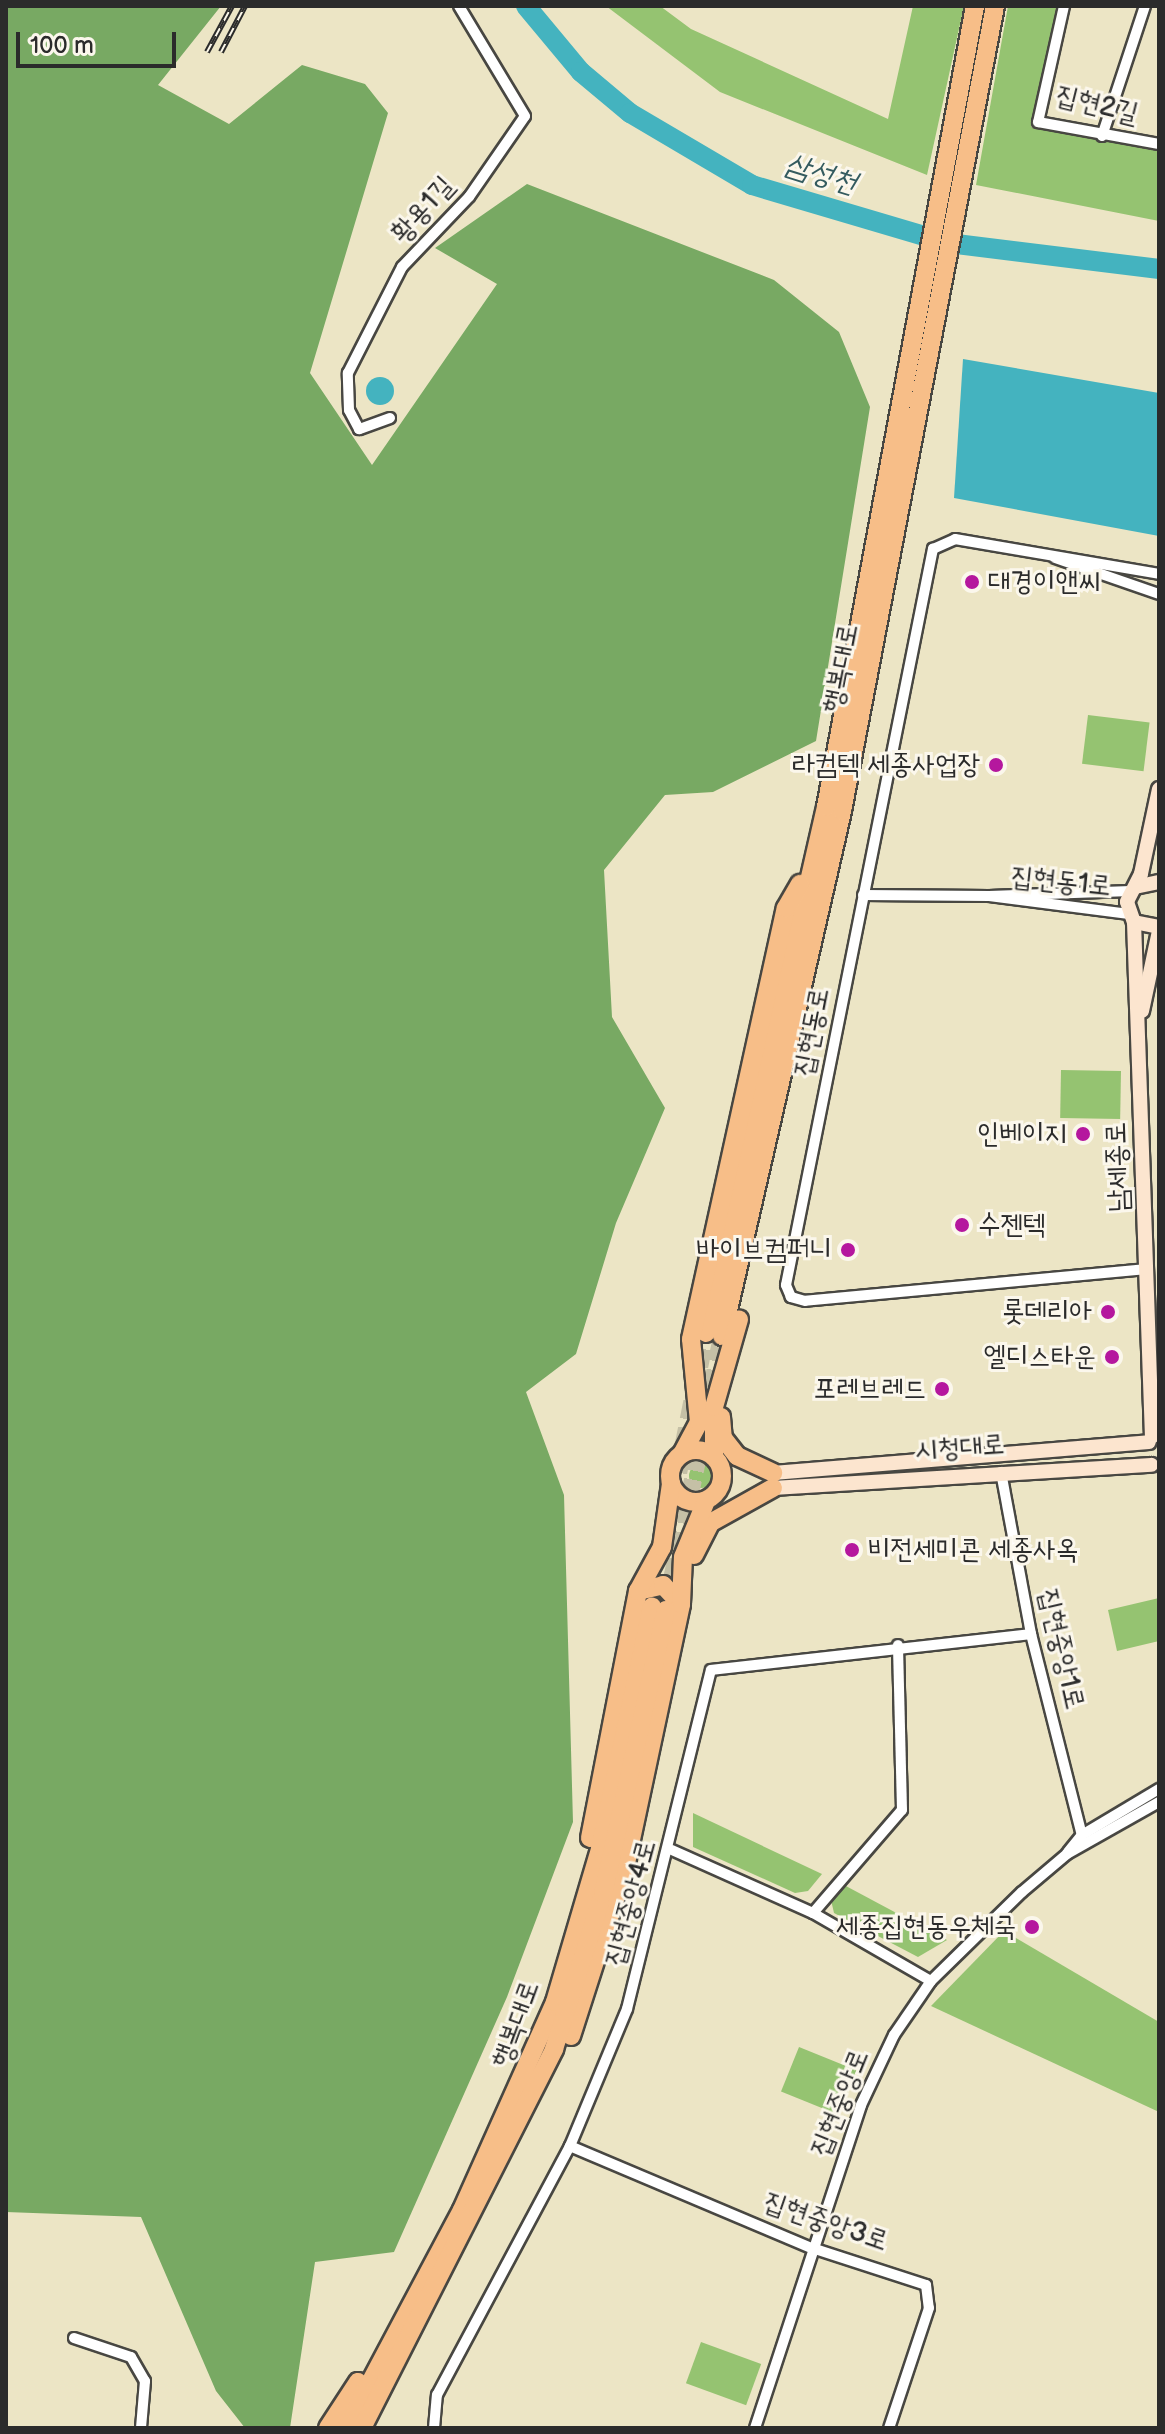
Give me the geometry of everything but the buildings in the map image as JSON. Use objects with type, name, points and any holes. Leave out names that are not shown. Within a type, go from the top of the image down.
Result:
[{"type":"highway","name":"행복대로","points":[[819,868],[917,297],[975,6]]},
{"type":"highway","name":"행복대로","points":[[713,1338],[819,868],[939,305],[995,6]]},
{"type":"highway","points":[[470,2211],[567,1941],[638,1591],[662,1547],[674,1469],[699,1422],[713,1338],[832,897],[819,868]]},
{"type":"highway","points":[[666,1607],[683,1557],[710,1498],[722,1481],[717,1460],[713,1338]]},
{"type":"highway","points":[[713,1338],[723,1438],[737,1456],[773,1481]]},
{"type":"highway","points":[[674,1469],[717,1460],[773,1481]]},
{"type":"highway","points":[[674,1469],[689,1502],[773,1481]]},
{"type":"highway","points":[[666,1607],[710,1523],[773,1481]]},
{"type":"highway","points":[[638,1591],[663,1585],[666,1607]]},
{"type":"highway","name":"행복대로","points":[[346,2428],[470,2211],[554,2049],[583,1969],[666,1607]]},
{"type":"highway","name":"행복대로","points":[[362,2428],[392,2351]]},
{"type":"highway","points":[[328,2428],[392,2351]]},
{"type":"highway","points":[[376,2428],[392,2351]]},
{"type":"street","name":"황용1길","points":[[390,418],[359,429],[349,410],[348,373],[402,267],[461,208],[525,116],[459,6]]},
{"type":"street","name":"집현2길","points":[[1064,6],[1038,122],[1159,144]]},
{"type":"street","points":[[1102,136],[1145,6]]},
{"type":"street","name":"집현동로","points":[[1147,1269],[791,1297],[786,1285],[933,549],[955,539],[1159,574]]},
{"type":"street","name":"집현동로","points":[[1055,558],[1159,594]]},
{"type":"street","points":[[1159,789],[1133,889],[1159,882]]},
{"type":"street","name":"집현동1로","points":[[863,895],[989,896],[1133,889]]},
{"type":"street","name":"남세종로","points":[[1133,889],[1131,918],[1142,1011],[1147,1269],[1155,1326],[1144,1339],[1156,1471]]},
{"type":"street","name":"집현동1로","points":[[989,896],[1131,918]]},
{"type":"street","points":[[1131,918],[1159,929]]},
{"type":"street","name":"남세종로","points":[[1142,1011],[1159,929]]},
{"type":"street","name":"시청대로","points":[[773,1481],[1153,1437]]},
{"type":"street","name":"시청대로","points":[[773,1481],[1001,1472],[1156,1471]]},
{"type":"street","name":"집현중앙1로","points":[[1001,1472],[1031,1634],[1082,1835]]},
{"type":"street","name":"집현중앙4로","points":[[434,2428],[437,2395],[570,2146],[627,2009],[672,1850],[711,1670],[898,1645],[1031,1634]]},
{"type":"street","points":[[813,1913],[902,1810],[898,1645]]},
{"type":"street","name":"집현중앙로","points":[[755,2428],[812,2248],[875,2070],[931,1981],[1067,1854],[1082,1835],[1159,1789]]},
{"type":"street","name":"집현중앙로","points":[[1067,1854],[1159,1802]]},
{"type":"street","points":[[672,1850],[813,1913],[931,1981]]},
{"type":"street","name":"집현중앙3로","points":[[570,2146],[812,2248],[916,2278],[931,2295],[889,2428]]},
{"type":"street","points":[[74,2338],[131,2357],[145,2381],[141,2428]]},
{"type":"green space","points":[[6,6],[221,6],[158,85],[229,124],[302,65],[365,84],[388,113],[310,373],[372,465],[497,284],[435,248],[527,184],[774,280],[839,332],[870,407],[816,741],[713,792],[665,795],[604,870],[612,1017],[665,1108],[616,1223],[576,1354],[526,1392],[564,1495],[573,1822],[507,1997],[394,2252],[315,2262],[290,2428],[245,2428],[216,2391],[141,2217],[6,2212]]},
{"type":"green space","points":[[606,6],[660,6],[691,29],[888,119],[913,6],[964,6],[927,175],[720,92]]},
{"type":"green space","points":[[1008,6],[1057,6],[1031,127],[1159,151],[1159,221],[976,185]]},
{"type":"green space","points":[[1088,715],[1150,723],[1144,771],[1082,764]]},
{"type":"green space","points":[[1061,1070],[1121,1071],[1120,1119],[1060,1118]]},
{"type":"green space","points":[[701,1464],[710,1467],[713,1476],[710,1485],[701,1488],[692,1485],[689,1476],[692,1467]]},
{"type":"green space","points":[[1159,1598],[1159,1641],[1117,1651],[1108,1610]]},
{"type":"green space","points":[[693,1813],[822,1874],[808,1891],[795,1893],[693,1847]]},
{"type":"green space","points":[[844,1885],[947,1940],[918,1957],[834,1913],[831,1900]]},
{"type":"green space","points":[[1004,1931],[1159,2022],[1159,2112],[931,2006]]},
{"type":"green space","points":[[799,2047],[856,2070],[839,2115],[781,2092]]},
{"type":"green space","points":[[701,2342],[761,2364],[746,2405],[686,2383]]},
{"type":"water","points":[[963,359],[1159,393],[1159,536],[954,498]]},
{"type":"water","points":[[380,377],[390,381],[394,391],[390,401],[380,405],[370,401],[366,391],[370,381]]},
{"type":"waterway","name":"삼성천","points":[[526,6],[581,72],[630,113],[752,185],[948,243],[1159,269]]},
{"type":"tunnel","points":[[673,1499],[706,1333]]},
{"type":"tunnel","points":[[712,1388],[722,1336]]},
{"type":"tunnel","points":[[667,1603],[707,1413]]},
{"type":"railway","points":[[207,52],[232,6]]},
{"type":"railway","points":[[221,52],[245,6]]},
{"type":"place","name":"대경이앤씨","points":[[972,582]]},
{"type":"place","name":"라컴텍 세종사업장","points":[[996,765]]},
{"type":"place","name":"인베이지","points":[[1083,1134]]},
{"type":"place","name":"수젠텍","points":[[962,1225]]},
{"type":"place","name":"바이브컴퍼니","points":[[848,1250]]},
{"type":"place","name":"롯데리아","points":[[1108,1312]]},
{"type":"place","name":"엘디스타운","points":[[1112,1357]]},
{"type":"place","name":"포레브레드","points":[[942,1389]]},
{"type":"place","name":"비전세미콘 세종사옥","points":[[852,1550]]},
{"type":"place","name":"세종집현동우체국","points":[[1032,1927]]}]
